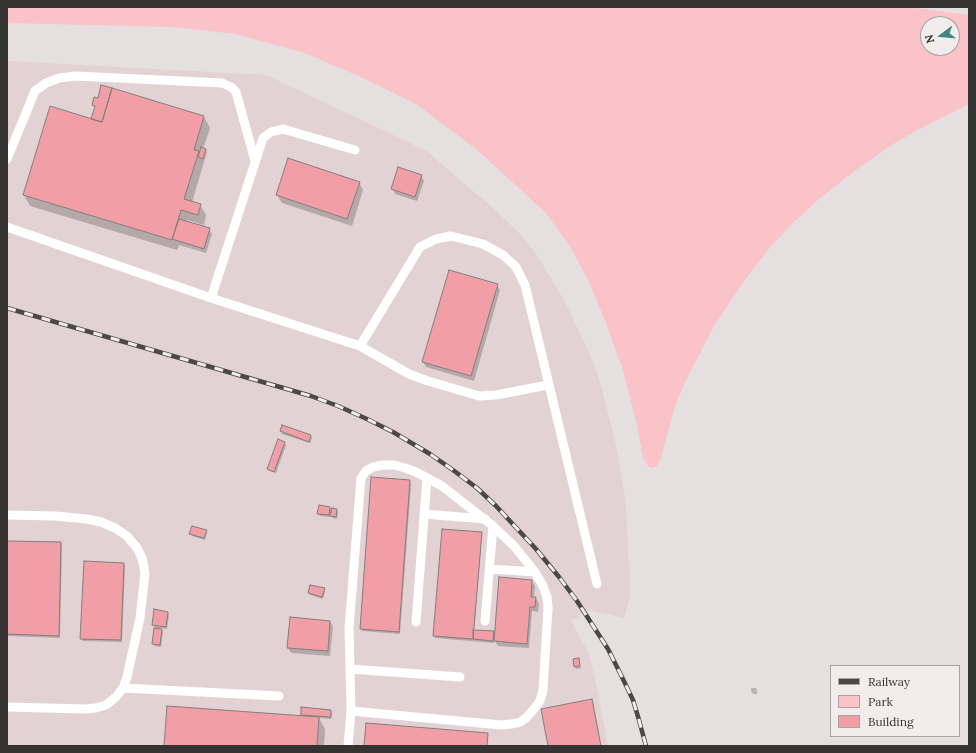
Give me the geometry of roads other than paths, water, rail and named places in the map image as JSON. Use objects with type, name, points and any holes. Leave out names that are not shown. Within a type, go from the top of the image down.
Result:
[{"type":"lane","points":[[7,159],[35,91],[46,83],[58,78],[76,76],[222,83],[231,87],[236,92],[255,161]]},
{"type":"lane","points":[[211,298],[263,138],[271,132],[283,129],[355,150]]},
{"type":"lane","points":[[7,227],[211,298],[360,346],[409,374],[479,396],[496,395],[548,384]]},
{"type":"lane","points":[[360,346],[420,247],[436,239],[451,236],[483,244],[503,255],[516,267],[525,285],[597,584]]},
{"type":"lane","points":[[348,746],[351,711],[349,628],[361,478],[366,471],[373,467],[394,465],[416,472],[442,486],[493,526],[514,546],[535,572],[547,597],[548,608],[543,690],[540,701],[526,718],[520,722],[512,724],[501,725],[351,711]]},
{"type":"lane","points":[[416,622],[427,478]]},
{"type":"lane","points":[[424,514],[485,519]]},
{"type":"lane","points":[[7,515],[55,516],[101,522],[115,528],[127,536],[137,548],[142,558],[145,573],[140,618],[127,678],[123,688],[116,697],[106,705],[96,708],[7,707]]},
{"type":"lane","points":[[485,621],[493,526]]},
{"type":"lane","points":[[490,569],[535,572]]},
{"type":"lane","points":[[350,669],[460,677]]},
{"type":"lane","points":[[123,688],[279,696]]},
{"type":"railway","points":[[7,308],[311,396],[367,419],[393,432],[430,454],[477,488],[496,506],[536,549],[577,601],[608,649],[633,700],[646,746]]}]
